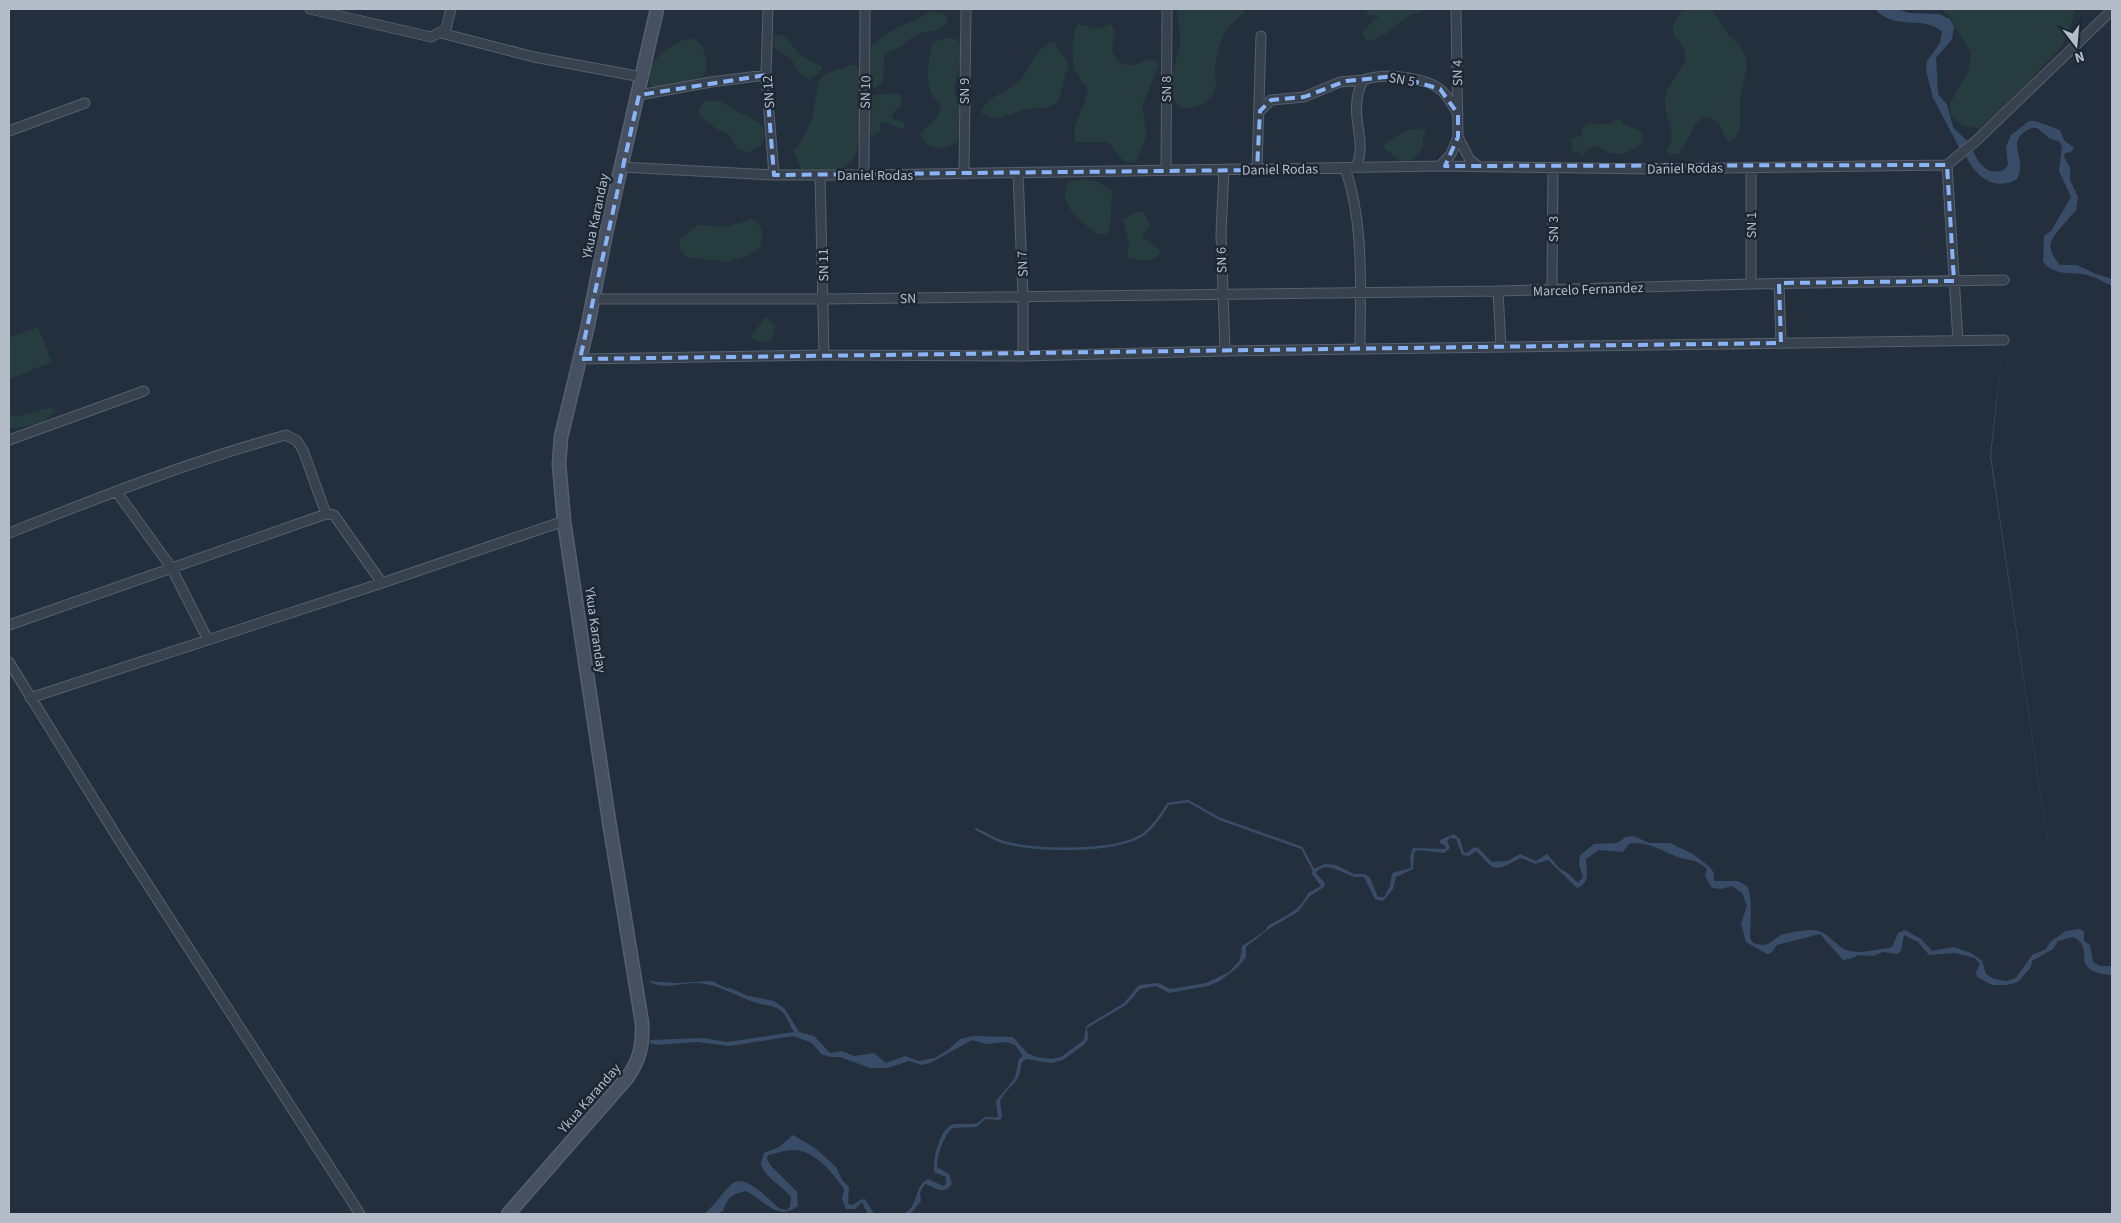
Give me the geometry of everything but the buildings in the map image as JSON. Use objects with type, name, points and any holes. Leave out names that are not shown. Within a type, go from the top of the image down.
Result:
[{"type":"street","points":[[310,9],[350,13],[431,37],[441,33],[446,28],[451,9]]},
{"type":"street","name":"SN 12","points":[[768,9],[766,75],[774,175]]},
{"type":"street","name":"SN 10","points":[[864,176],[865,9]]},
{"type":"street","name":"SN 9","points":[[964,174],[966,9]]},
{"type":"street","name":"SN 8","points":[[1166,9],[1166,170]]},
{"type":"street","name":"SN 4","points":[[1440,166],[1451,154],[1458,137],[1456,9]]},
{"type":"street","name":"Ykua Karanday","points":[[508,1214],[627,1078],[638,1060],[643,1042],[642,1023],[609,821],[564,521],[559,464],[560,448],[594,299],[621,167],[639,95],[653,10]]},
{"type":"street","points":[[1958,341],[1943,165],[1977,140],[2106,12]]},
{"type":"street","points":[[441,33],[534,57],[642,77]]},
{"type":"street","points":[[1257,170],[1261,36]]},
{"type":"street","points":[[639,95],[711,82],[766,75]]},
{"type":"street","name":"SN 5","points":[[1260,111],[1271,100],[1304,97],[1340,82],[1396,76],[1432,86],[1446,94],[1458,114]]},
{"type":"street","points":[[1356,167],[1361,152],[1356,106],[1363,80]]},
{"type":"street","points":[[9,131],[85,103]]},
{"type":"street","name":"SN 4","points":[[1458,137],[1470,160],[1478,166]]},
{"type":"street","name":"Daniel Rodas","points":[[621,167],[774,175],[864,176],[1440,166],[1750,167],[1943,165]]},
{"type":"street","name":"SN 3","points":[[1552,290],[1553,167]]},
{"type":"street","name":"SN 1","points":[[1750,167],[1751,284]]},
{"type":"street","points":[[1345,168],[1357,216],[1360,349]]},
{"type":"street","name":"SN 6","points":[[1224,169],[1220,233],[1225,351]]},
{"type":"street","name":"SN 7","points":[[1018,173],[1023,296],[1023,356]]},
{"type":"street","name":"SN 11","points":[[820,175],[824,356]]},
{"type":"street","name":"Marcelo Fernandez","points":[[1222,294],[1498,291],[1779,283],[2004,280]]},
{"type":"street","points":[[1779,283],[1780,343]]},
{"type":"street","points":[[1498,291],[1502,348]]},
{"type":"street","name":"SN","points":[[594,299],[824,299],[1222,294]]},
{"type":"street","points":[[580,359],[1023,356],[1225,351],[2004,340]]},
{"type":"street","points":[[9,440],[144,391]]},
{"type":"street","points":[[9,532],[222,453],[286,435],[297,441],[303,450],[326,514]]},
{"type":"street","points":[[116,491],[170,567],[207,638]]},
{"type":"street","points":[[9,625],[170,567],[326,514],[334,515],[382,582]]},
{"type":"street","points":[[30,698],[564,521]]},
{"type":"street","points":[[9,662],[30,698],[360,1214]]},
{"type":"highlighted area","points":[[766,75],[774,175],[1257,170],[1260,111],[1271,100],[1304,97],[1346,81],[1396,76],[1440,89],[1458,114],[1458,137],[1445,166],[1947,165],[1954,281],[1779,283],[1781,343],[580,359],[639,95]]},
{"type":"green space","points":[[1178,9],[1246,9],[1227,30],[1222,39],[1216,60],[1216,84],[1213,93],[1206,102],[1190,108],[1179,107],[1171,92],[1172,76],[1180,44]]},
{"type":"green space","points":[[1366,9],[1427,9],[1408,16],[1384,35],[1367,42],[1362,32],[1379,16],[1368,15]]},
{"type":"green space","points":[[1683,9],[1711,9],[1730,36],[1740,45],[1746,58],[1747,67],[1740,97],[1740,127],[1735,140],[1728,142],[1717,123],[1704,117],[1692,129],[1678,154],[1670,154],[1666,151],[1670,144],[1671,132],[1665,102],[1668,89],[1685,62],[1686,57],[1686,52],[1673,31],[1673,26]]},
{"type":"green space","points":[[1942,9],[2075,9],[2068,36],[2059,49],[2015,97],[1979,129],[1962,125],[1951,116],[1949,105],[1969,70],[1971,54],[1965,41],[1954,27],[1952,20]]},
{"type":"green space","points":[[933,11],[947,15],[947,22],[940,28],[919,34],[897,49],[886,53],[884,58],[884,75],[881,84],[871,88],[867,67],[872,46],[889,32]]},
{"type":"green space","points":[[1078,24],[1098,29],[1111,24],[1115,31],[1112,51],[1120,63],[1130,65],[1154,59],[1159,65],[1142,106],[1147,135],[1136,162],[1122,159],[1107,142],[1076,142],[1075,127],[1087,93],[1087,86],[1081,81],[1074,66],[1072,48]]},
{"type":"green space","points":[[774,34],[784,36],[801,56],[821,66],[823,69],[809,80],[801,75],[792,60],[773,46]]},
{"type":"green space","points":[[692,38],[697,41],[705,53],[705,74],[699,80],[657,89],[653,88],[649,80],[650,71],[659,55],[676,44]]},
{"type":"green space","points":[[947,38],[956,39],[961,44],[961,59],[954,88],[960,109],[962,139],[951,145],[938,148],[927,145],[920,134],[939,114],[941,104],[931,92],[928,69],[932,44]]},
{"type":"green space","points":[[1054,42],[1069,64],[1058,102],[1047,107],[1027,109],[999,118],[993,118],[981,113],[988,102],[1020,80],[1042,48]]},
{"type":"green space","points":[[854,64],[860,69],[862,76],[859,139],[855,156],[851,162],[836,171],[807,172],[801,170],[793,150],[799,145],[812,119],[818,83],[828,73]]},
{"type":"green space","points":[[898,93],[901,95],[902,105],[891,115],[895,120],[903,122],[905,127],[902,129],[882,121],[880,131],[872,136],[869,130],[868,99],[874,95]]},
{"type":"green space","points":[[716,100],[721,102],[761,125],[765,133],[761,146],[748,153],[738,149],[729,134],[718,130],[700,116],[699,108],[705,101]]},
{"type":"green space","points":[[1620,119],[1624,125],[1642,131],[1643,141],[1631,150],[1621,154],[1611,153],[1594,146],[1581,157],[1580,152],[1572,151],[1571,139],[1581,136],[1583,126],[1593,123],[1608,125]]},
{"type":"green space","points":[[1420,128],[1426,131],[1423,138],[1423,148],[1413,159],[1402,162],[1384,148],[1385,144],[1397,136]]},
{"type":"green space","points":[[1083,179],[1099,182],[1112,191],[1110,227],[1107,234],[1097,234],[1078,218],[1068,206],[1065,191],[1068,182]]},
{"type":"green space","points":[[1137,211],[1144,213],[1150,226],[1142,234],[1160,252],[1156,258],[1145,261],[1129,258],[1127,253],[1129,242],[1123,220]]},
{"type":"green space","points":[[752,219],[759,224],[762,235],[760,248],[750,255],[727,262],[687,257],[680,249],[680,238],[698,225],[725,227]]},
{"type":"green space","points":[[765,317],[776,326],[771,340],[764,343],[751,337]]},
{"type":"green space","points":[[38,327],[52,362],[9,379],[9,338]]},
{"type":"green space","points":[[49,408],[56,409],[47,419],[35,425],[9,428],[9,415],[15,417]]},
{"type":"water","points":[[1875,9],[1897,9],[1909,13],[1939,14],[1950,19],[1954,27],[1952,39],[1936,58],[1938,94],[1947,105],[1953,127],[1968,142],[1960,149],[1933,98],[1926,70],[1927,61],[1940,43],[1942,32],[1928,24],[1900,21],[1882,16]]},
{"type":"water","points":[[2029,121],[2035,121],[2060,130],[2064,140],[2074,148],[2071,152],[2065,153],[2064,157],[2070,168],[2070,180],[2078,197],[2076,211],[2052,240],[2051,249],[2055,259],[2060,265],[2077,265],[2112,279],[2112,286],[2087,275],[2058,272],[2043,262],[2044,236],[2051,231],[2071,197],[2059,171],[2062,147],[2059,141],[2050,139],[2037,128],[2031,128],[2024,132],[2019,137],[2017,143],[2020,165],[2019,174],[2017,179],[2009,183],[2001,184],[1987,180],[1970,164],[1966,156],[1973,151],[1978,161],[1985,168],[1993,172],[2004,170],[2008,165],[2006,147],[2011,135]]},
{"type":"water","points":[[2003,345],[1991,456],[2061,932],[1990,456]]},
{"type":"water","points":[[1454,834],[1460,839],[1464,852],[1467,853],[1474,847],[1478,848],[1492,862],[1507,861],[1520,854],[1536,861],[1547,854],[1559,868],[1578,883],[1583,877],[1579,864],[1580,855],[1594,844],[1617,843],[1626,837],[1634,836],[1649,843],[1670,843],[1693,854],[1710,867],[1714,873],[1714,881],[1738,881],[1747,886],[1751,904],[1750,938],[1753,943],[1759,945],[1768,944],[1784,934],[1814,930],[1827,935],[1846,950],[1863,952],[1892,947],[1898,933],[1905,930],[1921,939],[1932,951],[1954,947],[1971,953],[1982,961],[1986,974],[1994,979],[2007,981],[2016,978],[2032,955],[2046,949],[2050,942],[2066,931],[2080,929],[2084,932],[2084,941],[2090,945],[2093,962],[2100,966],[2112,966],[2112,975],[2098,973],[2090,969],[2086,965],[2080,942],[2073,937],[2058,941],[2053,949],[2032,961],[2031,967],[2018,982],[2007,985],[1992,985],[1977,977],[1976,972],[1980,964],[1975,958],[1955,953],[1929,955],[1918,942],[1904,935],[1901,951],[1897,954],[1883,952],[1873,956],[1858,955],[1843,960],[1820,934],[1777,945],[1771,953],[1767,954],[1746,942],[1741,924],[1747,906],[1742,893],[1732,886],[1721,889],[1712,888],[1705,876],[1707,869],[1696,862],[1682,859],[1641,843],[1629,844],[1623,852],[1599,850],[1586,859],[1586,879],[1577,888],[1548,860],[1535,864],[1521,858],[1498,868],[1488,863],[1476,851],[1469,856],[1462,855],[1456,839],[1450,838],[1447,841],[1450,848],[1444,853],[1418,850],[1414,852],[1413,869],[1396,877],[1393,889],[1383,901],[1375,899],[1364,877],[1354,877],[1328,867],[1319,869],[1316,873],[1325,883],[1324,887],[1310,896],[1298,912],[1270,928],[1246,947],[1246,957],[1238,967],[1220,981],[1208,986],[1169,993],[1156,986],[1140,989],[1126,1005],[1087,1028],[1088,1038],[1085,1044],[1063,1060],[1051,1063],[1026,1059],[1021,1063],[1017,1080],[1000,1101],[1002,1117],[1000,1120],[985,1119],[977,1127],[952,1128],[949,1131],[938,1157],[937,1167],[949,1174],[952,1184],[949,1188],[942,1190],[925,1184],[920,1192],[921,1201],[910,1214],[903,1214],[912,1207],[923,1182],[928,1179],[943,1186],[946,1184],[946,1177],[934,1172],[934,1167],[940,1140],[947,1128],[953,1124],[975,1124],[985,1117],[998,1117],[996,1101],[1015,1078],[1019,1059],[1023,1056],[1015,1045],[1007,1042],[986,1044],[972,1040],[930,1063],[922,1065],[909,1061],[887,1068],[870,1068],[840,1057],[830,1057],[821,1054],[812,1043],[793,1036],[730,1046],[697,1042],[657,1045],[650,1043],[650,1040],[703,1038],[727,1042],[794,1032],[780,1010],[721,988],[698,983],[666,986],[649,981],[676,983],[712,981],[738,994],[774,1001],[785,1009],[799,1032],[814,1036],[830,1053],[841,1051],[854,1056],[874,1053],[886,1063],[905,1056],[919,1061],[935,1058],[960,1039],[973,1036],[1013,1037],[1027,1053],[1036,1057],[1052,1059],[1061,1057],[1084,1040],[1086,1026],[1124,1003],[1139,985],[1159,983],[1170,989],[1206,983],[1229,972],[1240,960],[1242,946],[1265,931],[1268,926],[1296,909],[1308,893],[1321,886],[1312,874],[1313,869],[1325,864],[1336,865],[1354,874],[1365,874],[1370,878],[1378,897],[1384,897],[1390,886],[1392,873],[1411,868],[1410,857],[1413,848],[1445,849],[1446,846],[1440,843],[1440,840]]},
{"type":"water","points":[[793,1135],[815,1148],[836,1167],[842,1180],[849,1187],[848,1204],[853,1205],[865,1199],[874,1214],[868,1214],[862,1202],[855,1209],[846,1209],[842,1199],[844,1189],[835,1176],[808,1153],[791,1150],[768,1155],[767,1159],[771,1166],[797,1192],[798,1206],[783,1212],[770,1207],[745,1191],[731,1197],[723,1211],[717,1214],[704,1214],[727,1188],[737,1182],[750,1184],[780,1209],[787,1210],[790,1207],[791,1197],[769,1177],[761,1163],[764,1153],[779,1147]]},
{"type":"waterway","points":[[976,829],[997,840],[1014,845],[1052,849],[1114,845],[1144,834],[1154,824],[1168,804],[1188,801],[1220,819],[1302,848],[1314,871]]},
{"type":"waterway","points":[[729,989],[745,996]]}]
